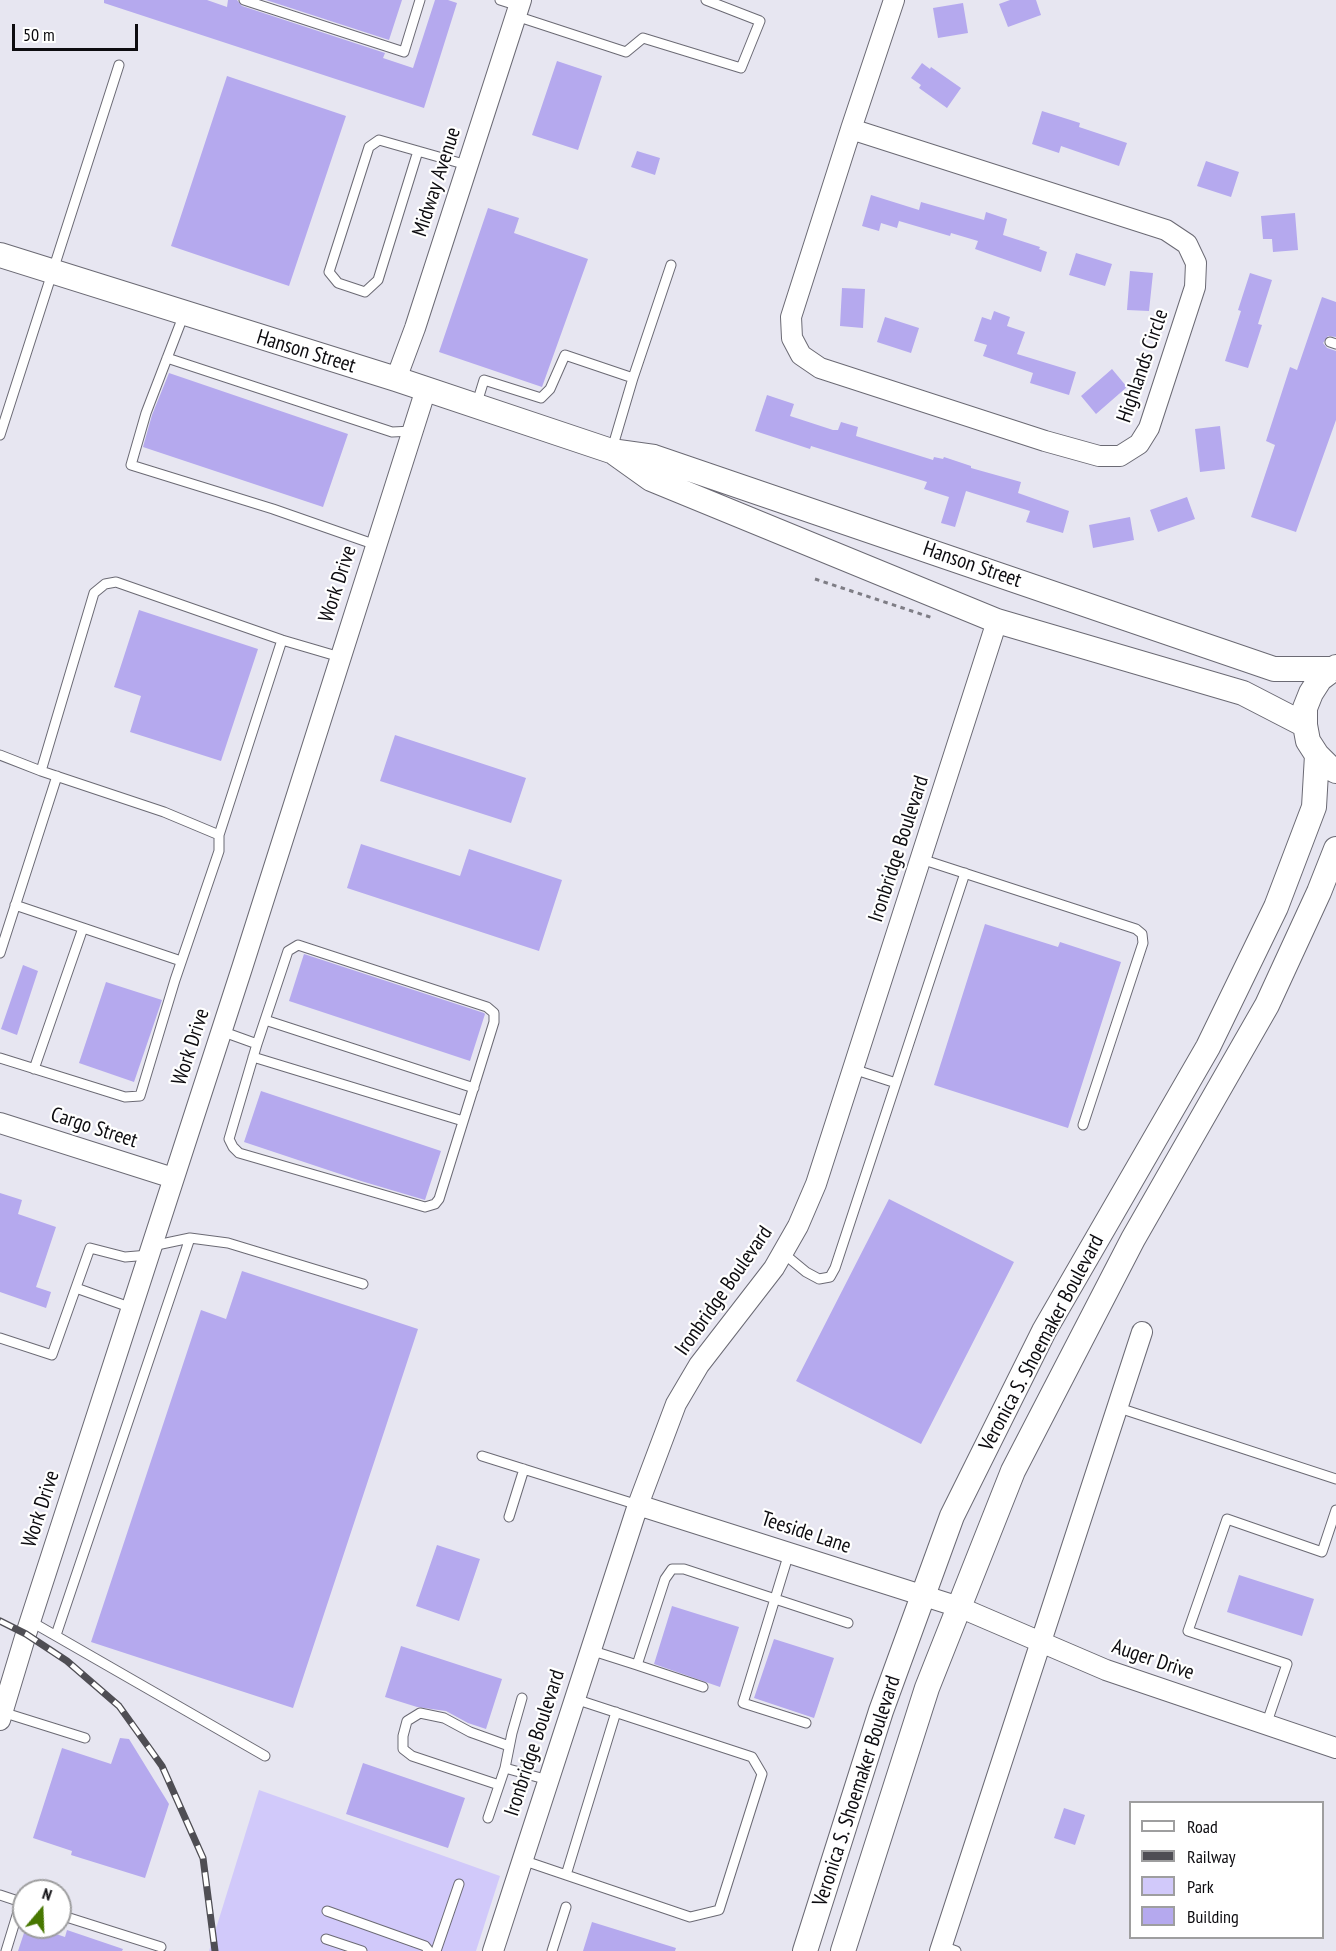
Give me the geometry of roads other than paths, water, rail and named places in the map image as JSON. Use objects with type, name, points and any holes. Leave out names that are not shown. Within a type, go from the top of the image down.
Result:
[{"type":"street","name":"Highlands Circle","points":[[851,129],[1166,230],[1186,244],[1196,263],[1195,287],[1149,428],[1139,444],[1120,456],[1099,456],[1045,441],[820,368],[801,355],[792,338],[791,317],[851,129],[894,0]]},
{"type":"street","name":"Midway Avenue","points":[[396,379],[415,328],[518,7]]},
{"type":"street","name":"Hanson Street","points":[[0,255],[396,379],[611,451],[654,457],[1274,669],[1334,668]]},
{"type":"street","name":"Work Drive","points":[[1,1716],[426,389]]},
{"type":"street","name":"Hanson Street","points":[[611,451],[651,479],[998,621],[1243,693],[1305,725],[1305,708],[1311,693],[1320,679],[1334,668]]},
{"type":"street","name":"Ironbridge Boulevard","points":[[493,1951],[638,1504],[676,1404],[699,1365],[774,1268],[798,1226],[816,1184],[998,621]]},
{"type":"street","points":[[1305,725],[1308,741],[1317,755],[1336,771]]},
{"type":"street","name":"Veronica S. Shoemaker Boulevard","points":[[805,1951],[881,1711],[952,1516],[1039,1341],[1208,1047],[1276,907],[1314,807],[1317,755]]},
{"type":"street","name":"Veronica S. Shoemaker Boulevard","points":[[843,1951],[927,1688],[1012,1471],[1133,1239],[1268,1005],[1336,849]]},
{"type":"street","name":"Cargo Street","points":[[0,1123],[173,1178]]},
{"type":"street","points":[[946,1950],[1040,1641],[1142,1332]]},
{"type":"street","name":"Teeside Lane","points":[[638,1504],[959,1607]]},
{"type":"street","name":"Auger Drive","points":[[959,1607],[1106,1670],[1336,1748]]},
{"type":"lane","points":[[244,0],[404,52],[420,0]]},
{"type":"lane","points":[[500,0],[626,52],[643,38],[741,68],[760,21],[706,0]]},
{"type":"lane","points":[[0,435],[119,65]]},
{"type":"lane","points":[[418,151],[378,280],[365,292],[338,283],[328,272],[369,147],[380,140],[467,165]]},
{"type":"lane","points":[[611,451],[671,265]]},
{"type":"lane","points":[[184,314],[146,412],[131,465],[376,544]]},
{"type":"lane","points":[[476,406],[484,380],[542,398],[550,389],[565,355],[633,378]]},
{"type":"lane","points":[[167,358],[392,432],[413,431]]},
{"type":"lane","points":[[41,771],[94,593],[105,584],[116,582],[282,640],[340,657]]},
{"type":"lane","points":[[0,1058],[125,1097],[140,1096],[181,961],[219,851],[219,835],[282,640]]},
{"type":"lane","points":[[0,755],[41,771],[131,800],[219,835]]},
{"type":"lane","points":[[0,953],[57,776]]},
{"type":"lane","points":[[921,859],[1136,928],[1142,934],[1143,943],[1083,1125]]},
{"type":"lane","points":[[783,1253],[806,1272],[819,1279],[830,1277],[835,1268],[964,873]]},
{"type":"lane","points":[[15,905],[181,961]]},
{"type":"lane","points":[[34,1069],[83,928]]},
{"type":"lane","points":[[298,945],[487,1007],[494,1013],[494,1022],[440,1199],[435,1204],[425,1207],[239,1153],[229,1139],[257,1044],[288,951],[298,945]]},
{"type":"lane","points":[[265,1020],[474,1088]]},
{"type":"lane","points":[[221,1031],[257,1044]]},
{"type":"lane","points":[[253,1057],[463,1121]]},
{"type":"lane","points":[[853,1069],[896,1083]]},
{"type":"lane","points":[[56,1635],[190,1238]]},
{"type":"lane","points":[[0,1338],[51,1355],[90,1248],[125,1257],[190,1238],[228,1243],[363,1284]]},
{"type":"lane","points":[[76,1288],[132,1308]]},
{"type":"lane","points":[[1116,1407],[1336,1479]]},
{"type":"lane","points":[[482,1456],[638,1504]]},
{"type":"lane","points":[[509,1517],[524,1469]]},
{"type":"lane","points":[[1266,1725],[1287,1664],[1188,1631],[1227,1519],[1322,1552],[1336,1510]]},
{"type":"lane","points":[[789,1553],[742,1703],[806,1723]]},
{"type":"lane","points":[[637,1665],[665,1579],[672,1569],[684,1569],[848,1623]]},
{"type":"lane","points":[[30,1621],[265,1756]]},
{"type":"lane","points":[[590,1650],[703,1687]]},
{"type":"lane","points":[[488,1818],[505,1768],[522,1698]]},
{"type":"lane","points":[[522,1860],[690,1917],[719,1910],[762,1774],[752,1757],[575,1699]]},
{"type":"lane","points":[[566,1875],[616,1712]]},
{"type":"lane","points":[[499,1785],[412,1756],[403,1749],[403,1736],[407,1721],[420,1713],[444,1718],[470,1732],[509,1746]]},
{"type":"lane","points":[[1,1716],[85,1738]]},
{"type":"lane","points":[[505,1768],[548,1780]]},
{"type":"lane","points":[[436,1951],[459,1884]]},
{"type":"lane","points":[[552,1951],[566,1907]]},
{"type":"lane","points":[[327,1911],[425,1946],[429,1951]]},
{"type":"lane","points":[[72,1918],[161,1947]]},
{"type":"lane","points":[[6,1951],[12,1933]]},
{"type":"lane","points":[[326,1939],[362,1951]]},
{"type":"railway","points":[[0,1621],[26,1634],[67,1661],[119,1706],[162,1766],[203,1858],[215,1951]]}]
